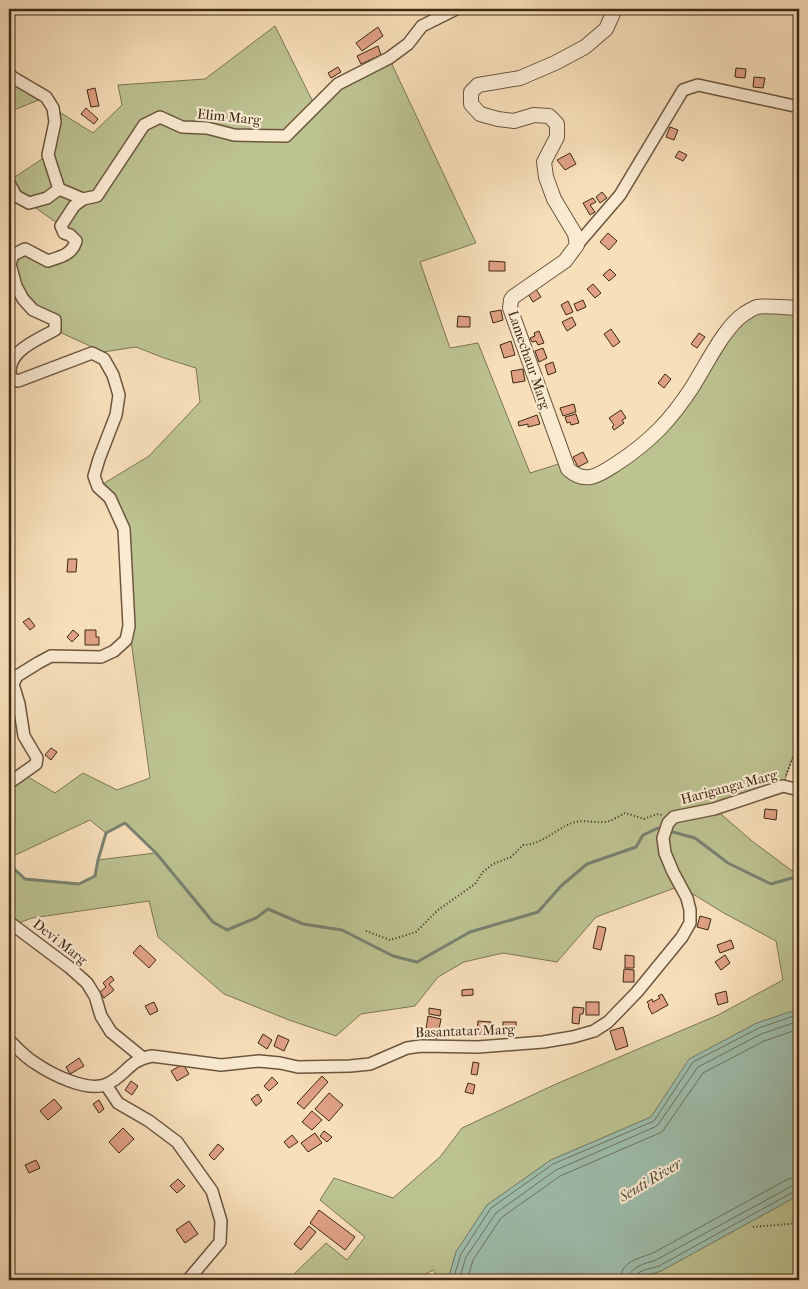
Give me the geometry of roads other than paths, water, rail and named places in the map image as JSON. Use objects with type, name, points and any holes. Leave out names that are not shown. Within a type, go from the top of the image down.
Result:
[{"type":"street","name":"Elim Marg","points":[[83,199],[97,196],[144,125],[160,117],[182,127],[208,128],[234,135],[286,136],[338,84],[389,58],[408,44],[422,26],[456,9]]},
{"type":"street","points":[[577,245],[575,234],[554,200],[546,177],[544,162],[558,137],[557,124],[549,116],[534,115],[514,121],[480,114],[470,104],[471,92],[478,85],[520,78],[555,63],[585,47],[606,29],[615,9]]},
{"type":"street","points":[[9,72],[12,77],[46,96],[53,108],[55,122],[48,155],[59,190]]},
{"type":"street","name":"Lamechaur Marg","points":[[799,107],[698,85],[683,90],[620,196],[565,261],[513,297],[510,308],[565,462],[568,469],[574,475],[582,478],[600,474],[634,453],[656,435],[676,412],[725,335],[742,315],[757,307],[799,308]]},
{"type":"street","points":[[9,183],[16,196],[29,203],[47,198],[59,190]]},
{"type":"street","points":[[59,190],[83,199]]},
{"type":"street","points":[[9,782],[36,764],[37,758],[24,736],[20,704],[11,684],[18,676],[51,656],[101,657],[114,651],[126,640],[129,626],[124,529],[110,498],[98,487],[94,476],[116,415],[119,395],[113,375],[104,359],[92,353],[18,381],[11,378],[9,370],[14,357],[29,344],[55,330],[54,320],[33,310],[23,299],[16,286],[10,264],[14,251],[25,249],[48,260],[63,257],[74,249],[76,242],[70,235],[64,233],[61,226],[74,206],[83,199]]},
{"type":"street","name":"Hariganga Marg","points":[[664,838],[671,820],[714,809],[783,786],[799,790]]},
{"type":"street","name":"Basantatar Marg","points":[[143,1058],[169,1058],[221,1065],[260,1061],[298,1067],[350,1066],[370,1064],[407,1048],[414,1047],[478,1047],[543,1042],[594,1032],[608,1022],[637,992],[682,937],[690,923],[690,910],[687,898],[665,853],[664,838]]},
{"type":"street","name":"Devi Marg","points":[[9,922],[69,967],[87,983],[95,996],[101,1016],[111,1032],[143,1058]]},
{"type":"street","points":[[9,1040],[33,1062],[51,1072],[90,1087],[106,1085],[143,1058]]},
{"type":"street","points":[[106,1085],[118,1103],[149,1121],[177,1142],[212,1191],[221,1221],[220,1242],[188,1280]]},
{"type":"water","name":"Seuti River","points":[[799,1009],[799,1195],[661,1271],[632,1280],[448,1280],[456,1252],[487,1205],[551,1160],[651,1117],[689,1059],[757,1023]]},
{"type":"waterway","points":[[9,864],[25,879],[79,884],[95,876],[106,833],[125,823],[156,853],[213,922],[227,930],[256,918],[268,909],[303,924],[342,930],[393,956],[417,962],[470,932],[538,912],[561,886],[587,864],[636,847],[643,835],[658,828],[695,838],[728,863],[771,884],[799,876]]}]
